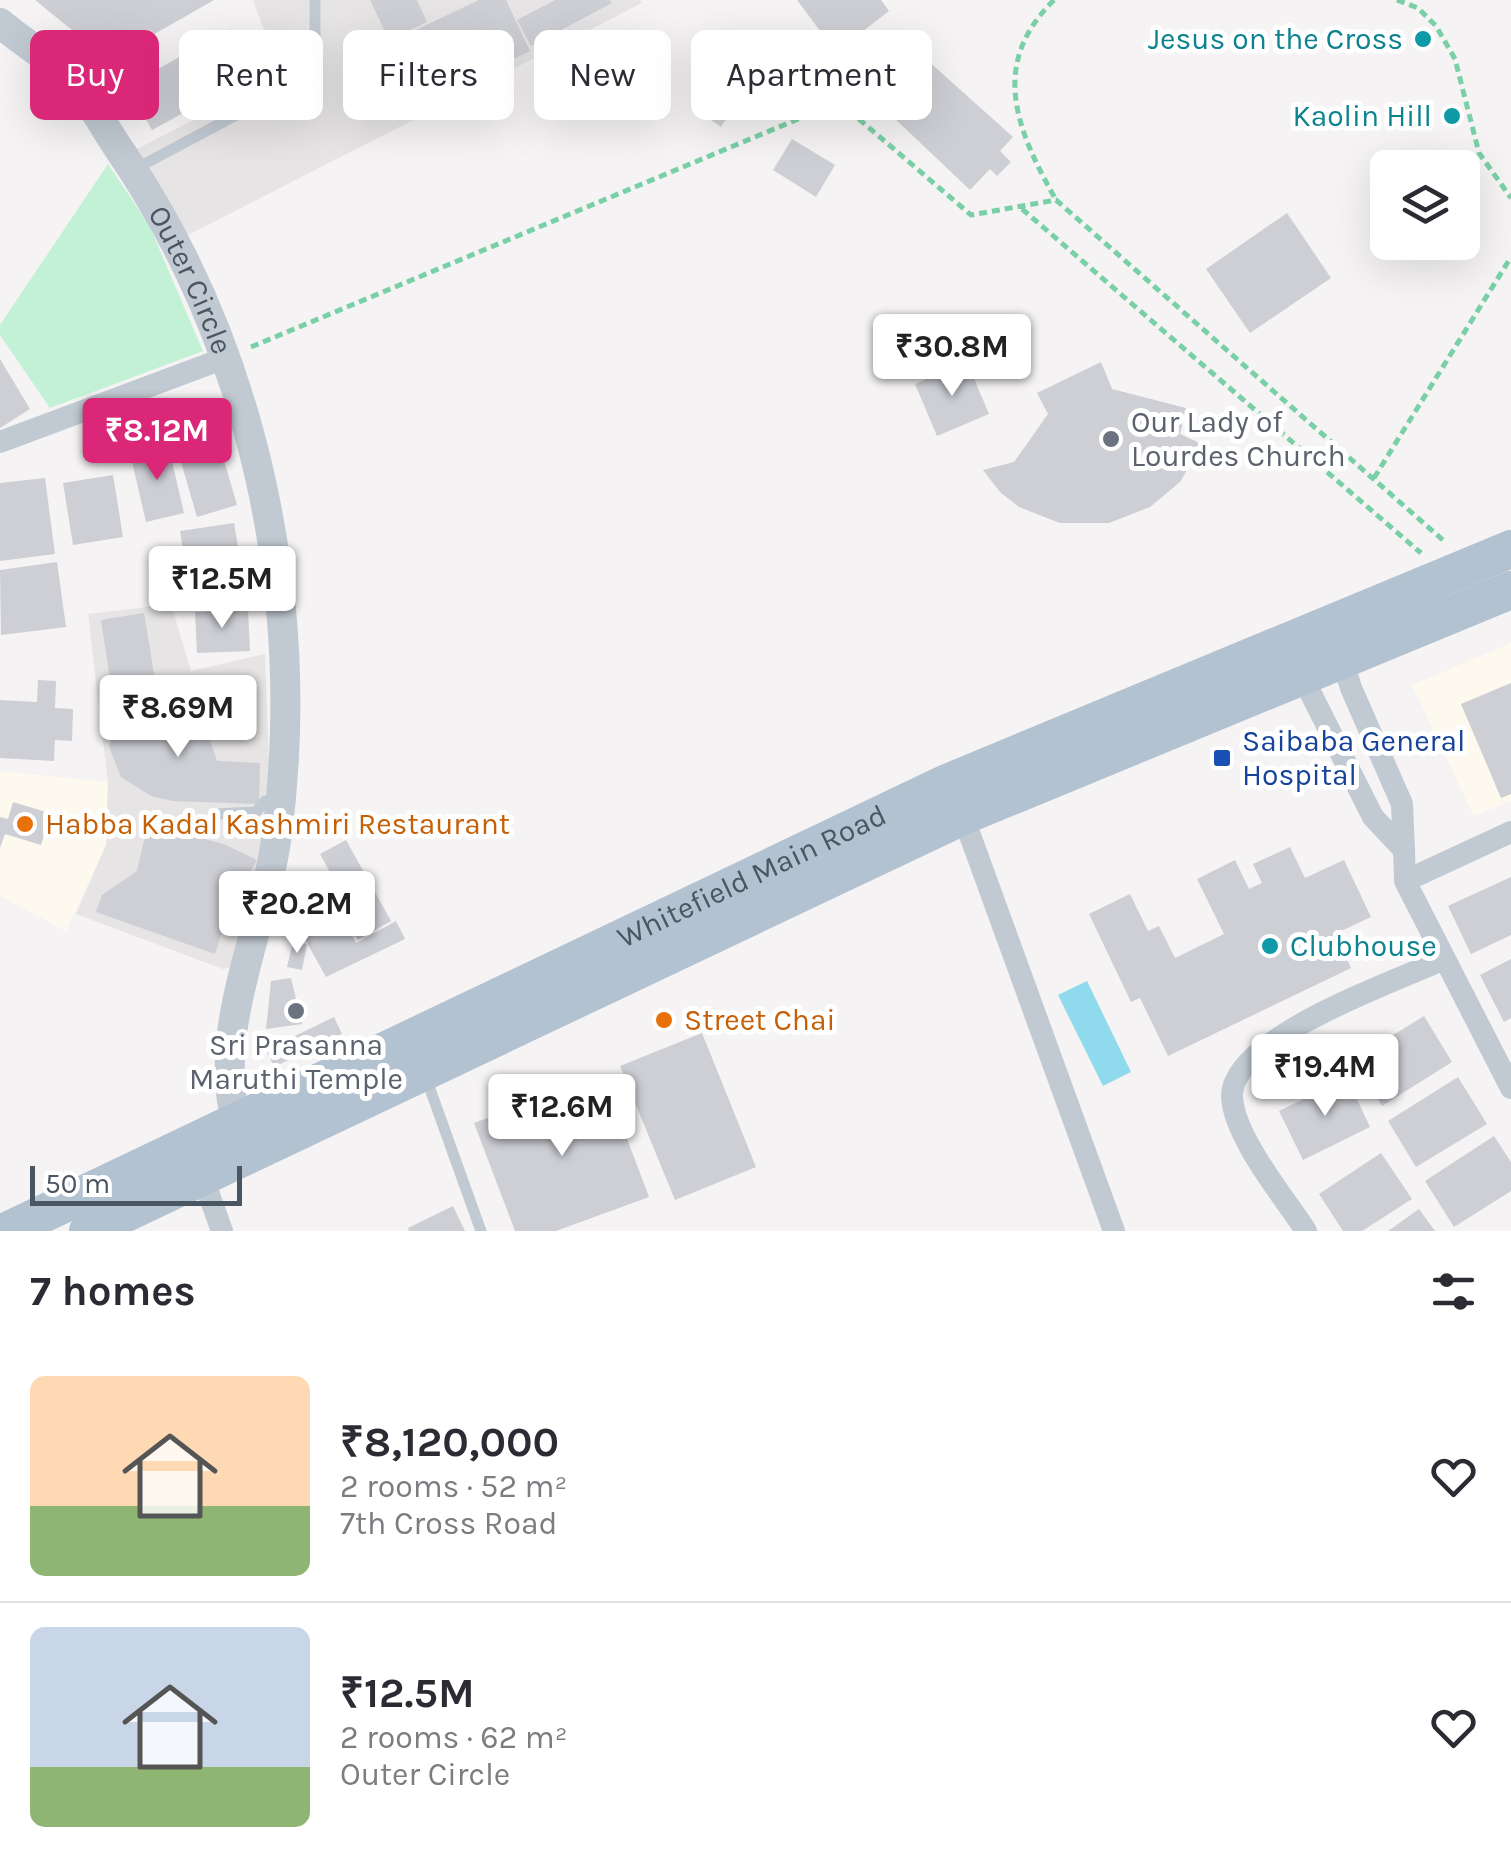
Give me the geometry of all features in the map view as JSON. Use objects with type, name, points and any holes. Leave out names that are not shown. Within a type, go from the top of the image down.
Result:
[{"type":"main road","name":"Whitefield Main Road","points":[[7,1231],[947,783],[1511,550]]},
{"type":"main road","name":"Whitefield Main Road","points":[[99,1229],[423,1070],[964,816],[1511,590]]},
{"type":"street","name":"Outer Circle","points":[[0,23],[72,81],[164,216],[225,358],[262,484],[286,626],[286,748],[280,802],[228,1090],[237,1124]]},
{"type":"street","points":[[0,442],[225,358]]},
{"type":"street","points":[[1331,622],[1342,659],[1402,804],[1405,881],[1511,1088]]},
{"type":"street","points":[[1286,641],[1373,817],[1404,850]]},
{"type":"street","points":[[964,816],[1114,1231]]},
{"type":"street","points":[[1405,881],[1511,832]]},
{"type":"street","points":[[1306,1231],[1241,1129],[1232,1096],[1238,1072],[1266,1044],[1298,1026],[1444,959]]},
{"type":"street","points":[[203,1178],[222,1231]]},
{"type":"lane","points":[[133,170],[287,88],[316,38],[316,0]]},
{"type":"lane","points":[[215,814],[256,812],[264,800],[280,802]]},
{"type":"lane","points":[[423,1070],[480,1231]]},
{"type":"path","points":[[1054,0],[1028,26],[1014,68],[1018,107],[1032,158],[1056,200],[1374,478],[1459,571]]},
{"type":"path","points":[[1398,0],[1418,8],[1436,26],[1455,59],[1479,153],[1511,198]]},
{"type":"path","points":[[225,358],[838,102],[971,215],[1056,200]]},
{"type":"path","points":[[1022,209],[1459,571]]},
{"type":"path","points":[[1374,478],[1511,258]]},
{"type":"shaded area","points":[[253,0],[642,3],[589,30],[534,30],[534,58],[514,68],[514,30],[343,30],[343,120],[413,120],[186,236],[135,150],[193,120],[323,120],[323,30],[264,30]]},
{"type":"shaded area","points":[[171,604],[191,671],[265,654],[270,789],[265,841],[234,966],[223,969],[76,914],[106,845],[108,782],[88,614]]},
{"type":"shaded area","points":[[1511,643],[1511,801],[1474,816],[1412,685]]},
{"type":"shaded area","points":[[0,771],[108,782],[106,845],[66,931],[0,896]]},
{"type":"green space","points":[[108,164],[149,225],[203,351],[50,408],[0,335],[0,325]]},
{"type":"water","points":[[1087,981],[1131,1072],[1103,1086],[1058,995]]},
{"type":"building","points":[[35,0],[214,0],[159,31],[72,30]]},
{"type":"building","points":[[370,0],[417,0],[427,22],[410,30],[384,30]]},
{"type":"building","points":[[479,0],[506,0],[530,51],[514,59],[514,30],[416,30]]},
{"type":"building","points":[[555,0],[612,3],[561,30],[534,30],[531,46],[517,20]]},
{"type":"building","points":[[797,0],[881,0],[889,11],[864,30],[820,30]]},
{"type":"building","points":[[179,57],[179,115],[152,130],[146,120],[159,120],[159,68]]},
{"type":"building","points":[[932,64],[1013,137],[1000,151],[1011,162],[997,176],[990,169],[970,190],[896,120],[932,120]]},
{"type":"building","points":[[792,139],[835,165],[816,197],[773,170]]},
{"type":"building","points":[[1287,213],[1331,278],[1250,333],[1206,269]]},
{"type":"building","points":[[0,359],[30,409],[0,428]]},
{"type":"building","points":[[967,362],[989,414],[937,436],[915,384]]},
{"type":"building","name":"Our Lady of Lourdes Church","points":[[1101,362],[1112,389],[1186,408],[1180,434],[1202,444],[1180,482],[1150,507],[1109,523],[1060,523],[1019,507],[1000,492],[983,470],[1014,462],[1048,414],[1037,393]]},
{"type":"building","points":[[217,436],[237,505],[197,517],[177,448]]},
{"type":"building","points":[[168,444],[184,513],[146,522],[130,453]]},
{"type":"building","points":[[113,475],[123,537],[73,545],[63,483]]},
{"type":"building","points":[[45,478],[55,554],[0,561],[0,483]]},
{"type":"building","points":[[234,523],[241,565],[187,573],[180,531]]},
{"type":"building","points":[[57,562],[66,627],[1,635],[0,570]]},
{"type":"building","points":[[252,572],[254,602],[196,606],[193,577]]},
{"type":"building","points":[[248,610],[250,651],[197,653],[195,612]]},
{"type":"building","points":[[144,613],[157,692],[113,698],[101,620]]},
{"type":"building","points":[[38,680],[56,681],[55,708],[73,709],[72,741],[55,740],[54,761],[0,758],[0,700],[37,702]]},
{"type":"building","points":[[1511,683],[1511,794],[1501,798],[1461,704]]},
{"type":"building","points":[[171,706],[195,718],[207,731],[217,761],[260,763],[259,804],[173,801],[151,796],[121,777],[109,747],[116,714]]},
{"type":"building","points":[[13,802],[56,815],[53,823],[48,822],[41,845],[5,834],[0,848],[0,817],[8,819]]},
{"type":"building","points":[[148,823],[226,845],[257,860],[234,900],[222,906],[227,917],[215,954],[96,912],[102,895],[137,871]]},
{"type":"building","points":[[346,840],[391,921],[358,940],[324,878],[331,874],[320,854]]},
{"type":"building","name":"Clubhouse","points":[[1290,847],[1305,878],[1344,860],[1371,917],[1335,934],[1351,968],[1168,1056],[1140,998],[1131,1002],[1089,914],[1130,894],[1148,931],[1159,926],[1175,958],[1224,934],[1197,879],[1235,860],[1249,889],[1262,883],[1253,864]]},
{"type":"building","points":[[1511,877],[1511,935],[1471,954],[1448,906]]},
{"type":"building","points":[[323,881],[356,943],[396,921],[405,939],[326,977],[296,923],[303,919],[296,908],[313,899],[308,889]]},
{"type":"building","points":[[293,942],[307,944],[302,970],[287,967]]},
{"type":"building","points":[[1511,959],[1511,1018],[1504,1022],[1480,975]]},
{"type":"building","points":[[291,978],[302,1024],[266,1029],[271,981]]},
{"type":"building","points":[[1424,1016],[1452,1062],[1382,1106],[1354,1059]]},
{"type":"building","points":[[334,1017],[342,1034],[274,1067],[266,1050]]},
{"type":"building","points":[[702,1033],[756,1167],[675,1200],[620,1066]]},
{"type":"building","points":[[603,1075],[649,1197],[556,1231],[515,1231],[474,1123]]},
{"type":"building","points":[[1458,1077],[1487,1124],[1416,1167],[1388,1121]]},
{"type":"building","points":[[1347,1078],[1370,1127],[1303,1160],[1279,1111]]},
{"type":"building","points":[[1494,1136],[1511,1162],[1511,1191],[1454,1227],[1425,1181]]},
{"type":"building","points":[[1381,1153],[1412,1199],[1362,1231],[1343,1231],[1319,1194]]},
{"type":"building","points":[[453,1206],[465,1231],[409,1231],[408,1228]]},
{"type":"building","points":[[1419,1209],[1435,1231],[1388,1231]]},
{"type":"place","name":"Jesus on the Cross","points":[[1423,39]]},
{"type":"place","name":"Kaolin Hill","points":[[1452,116]]},
{"type":"place","name":"Our Lady of Lourdes Church","points":[[1111,439]]},
{"type":"place","name":"Saibaba General Hospital","points":[[1222,758]]},
{"type":"place","name":"Habba Kadal Kashmiri Restaurant","points":[[25,824]]},
{"type":"place","name":"Clubhouse","points":[[1270,946]]},
{"type":"place","name":"Sri Prasanna Maruthi Temple","points":[[296,1011]]},
{"type":"place","name":"Street Chai","points":[[664,1020]]}]
